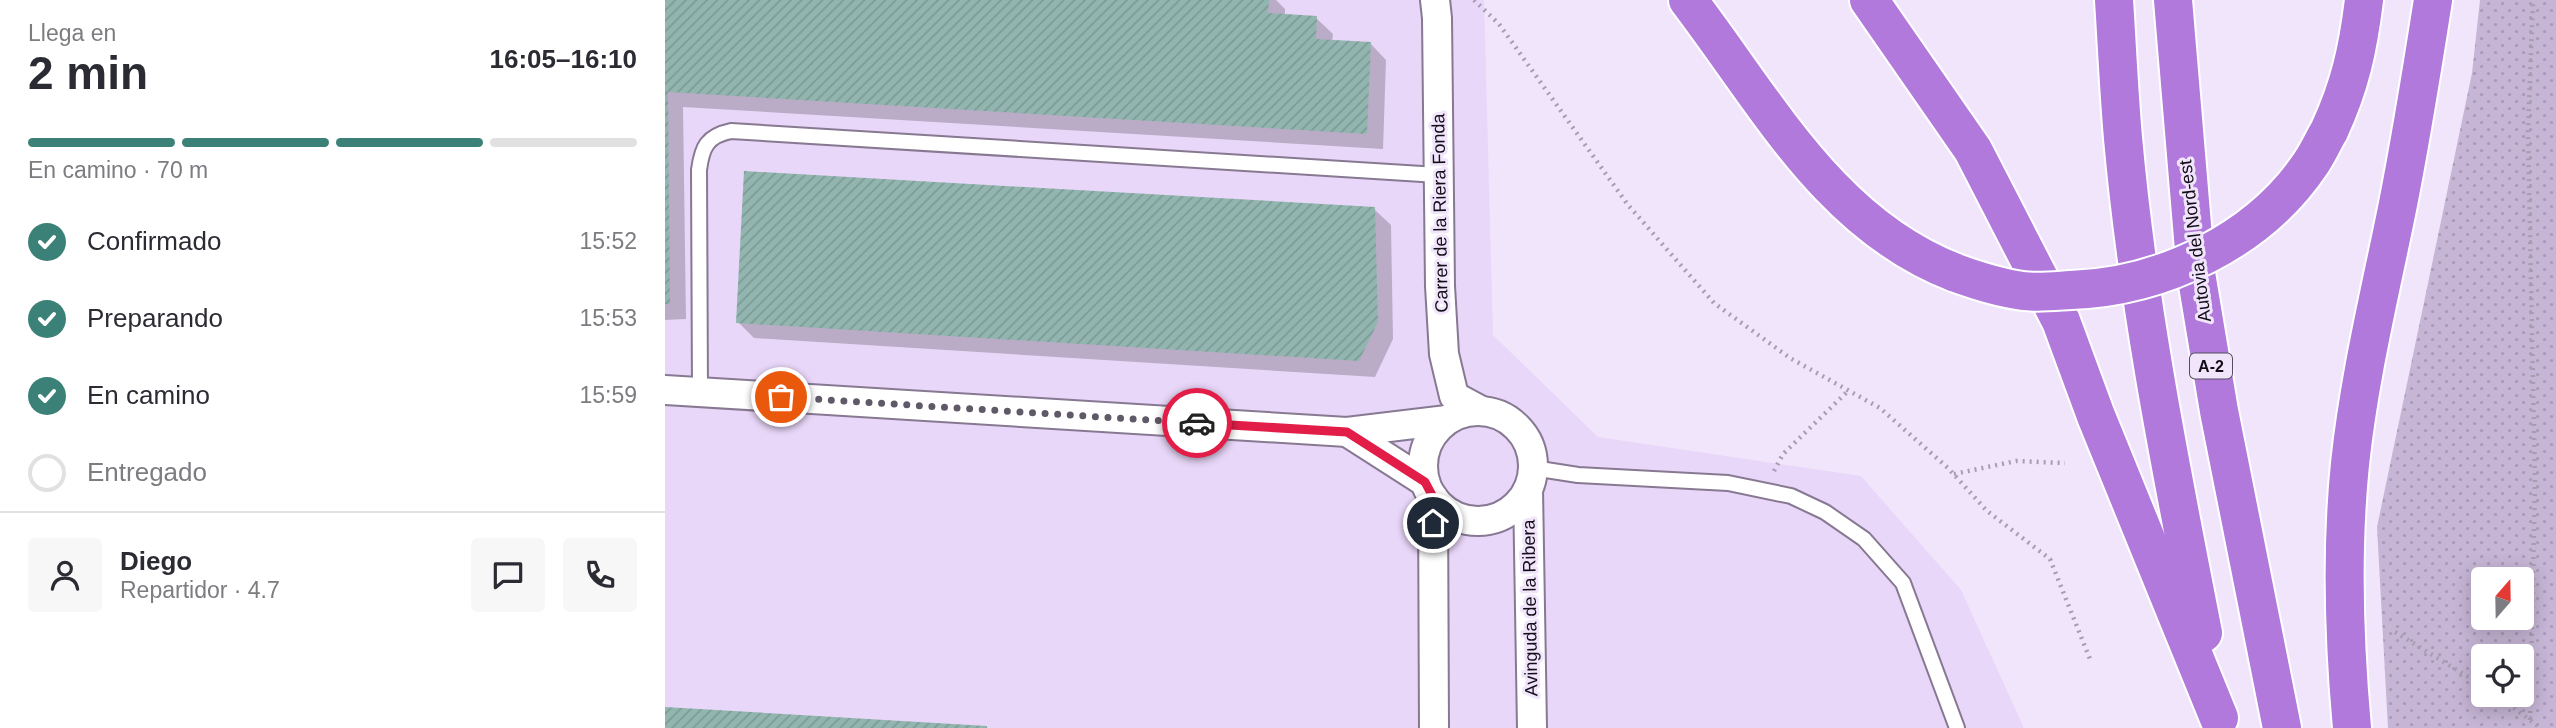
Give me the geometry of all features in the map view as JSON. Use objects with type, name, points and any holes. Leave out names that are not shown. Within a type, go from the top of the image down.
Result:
[{"type":"highway","points":[[1688,0],[1781,130],[1836,193],[1865,220],[1899,245],[1934,265],[1991,285],[2026,292],[2105,289],[2171,270],[2213,251],[2244,231],[2290,189],[2311,164],[2329,131],[2346,96],[2359,41],[2364,0]]},
{"type":"highway","points":[[1869,0],[1973,150],[2061,321],[2220,723]]},
{"type":"highway","points":[[2114,0],[2123,139],[2146,314],[2162,419],[2220,723]]},
{"type":"highway","name":"Autovia del Nord-est","points":[[2173,0],[2196,273],[2219,411],[2282,728]]},
{"type":"highway","points":[[2353,728],[2344,611],[2345,528],[2350,463],[2433,0]]},
{"type":"highway","points":[[2397,207],[2453,0]]},
{"type":"street","name":"Carrer de la Riera Fonda","points":[[1435,0],[1440,286],[1444,354],[1454,396],[1480,410]]},
{"type":"street","points":[[665,390],[1347,432],[1447,420]]},
{"type":"street","points":[[1347,432],[1429,489],[1444,509],[1475,521],[1492,519],[1507,513],[1520,502],[1531,479],[1532,451],[1513,422],[1480,410],[1462,412],[1447,420],[1434,432],[1426,447],[1422,464],[1429,489],[1434,728]]},
{"type":"street","name":"Avinguda de la Ribera","points":[[1531,479],[1532,728]]},
{"type":"lane","points":[[700,392],[699,170],[701,153],[718,133],[731,131],[1438,175]]},
{"type":"lane","points":[[1531,479],[1578,475],[1728,483],[1791,496],[1825,512],[1864,539],[1903,583],[1957,728]]},
{"type":"path","points":[[1474,0],[1499,24],[1627,205],[1714,303],[1790,358],[1879,408],[1953,474],[1987,511],[2050,559],[2089,659]]},
{"type":"path","points":[[2530,720],[2535,482],[2528,131],[2533,0]]},
{"type":"path","points":[[1763,490],[1783,454],[1848,391]]},
{"type":"path","points":[[1953,474],[2016,461],[2065,463]]},
{"type":"path","points":[[2395,632],[2471,679]]},
{"type":"path","points":[[2513,707],[2540,728]]},
{"type":"shaded area","points":[[665,0],[1484,0],[1493,335],[1598,437],[1861,476],[1961,590],[2024,728],[665,728]]},
{"type":"shaded area","points":[[2480,0],[2556,0],[2556,728],[2388,728],[2377,527],[2472,73]]},
{"type":"building","points":[[665,0],[1269,0],[1268,13],[1317,16],[1316,39],[1371,42],[1367,134],[668,92],[670,304],[665,304]]},
{"type":"building","points":[[744,171],[1375,207],[1378,322],[1359,361],[736,323]]},
{"type":"building","points":[[665,707],[987,726],[987,728],[665,728]]},
{"type":"way so far","points":[[781,397],[1197,423]]},
{"type":"route","points":[[1197,423],[1347,432],[1425,482],[1433,497],[1433,523]]}]
